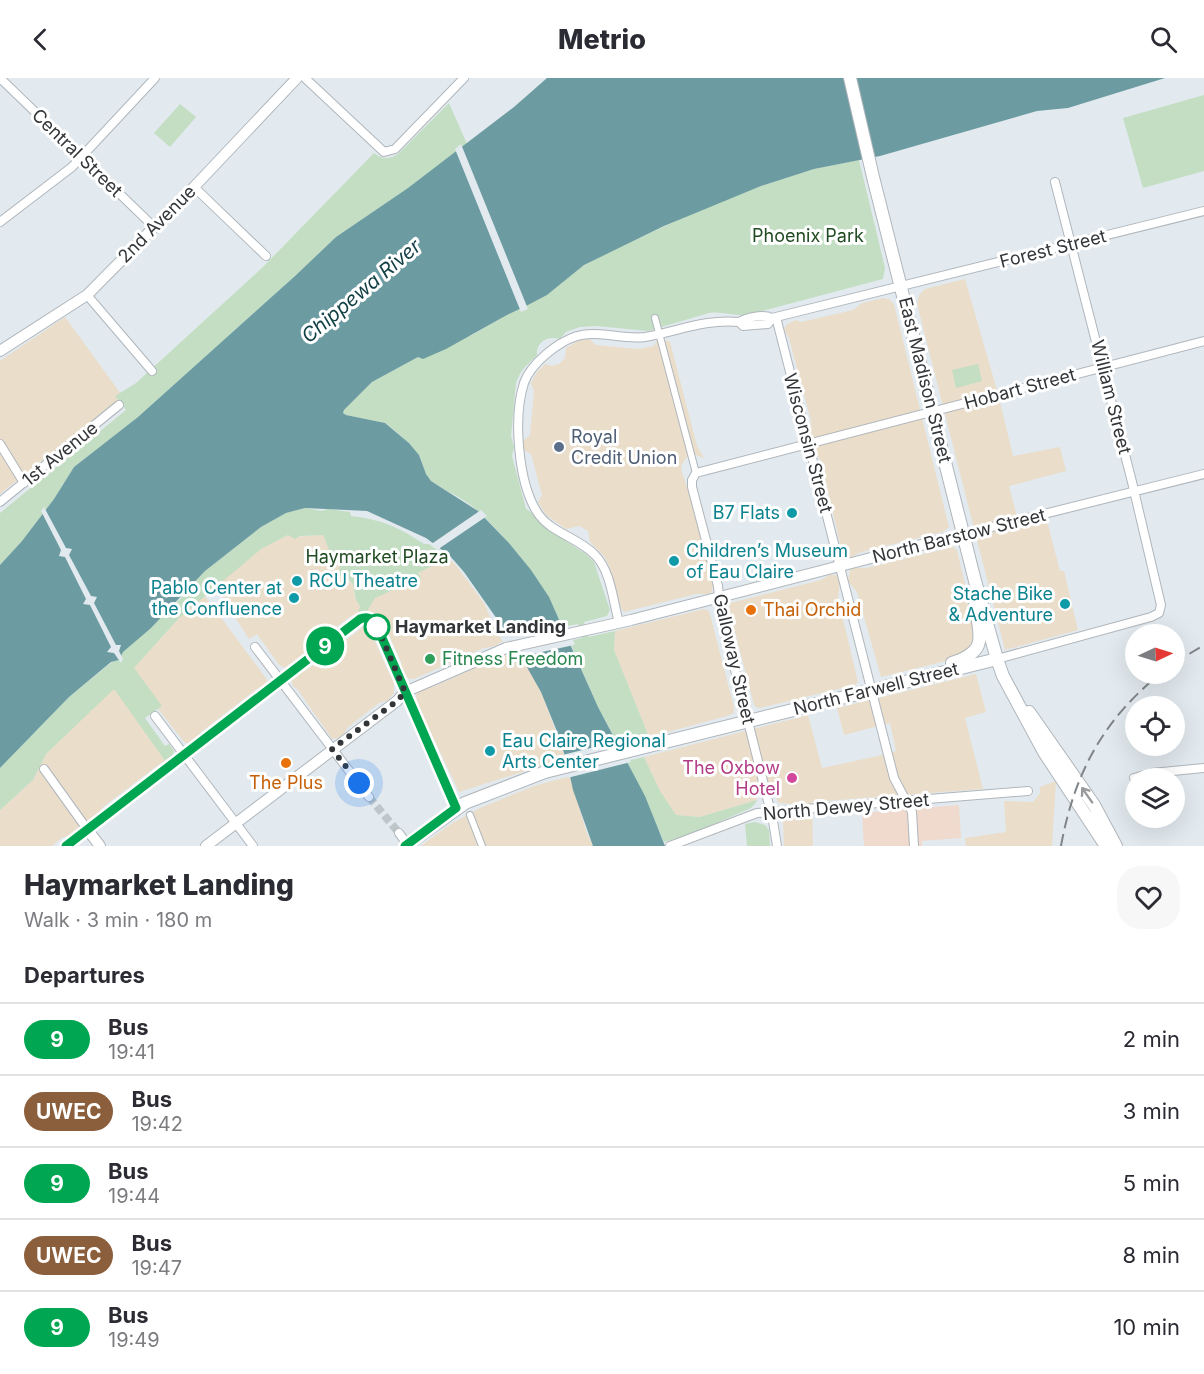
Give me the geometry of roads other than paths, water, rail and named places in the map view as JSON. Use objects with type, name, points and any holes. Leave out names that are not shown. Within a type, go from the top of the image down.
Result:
[{"type":"main road","name":"East Madison Street","points":[[850,78],[975,581],[997,659],[1005,680],[1044,752],[1106,846]]},
{"type":"main road","points":[[942,672],[945,667],[970,656],[977,647],[979,634],[975,607],[975,581]]},
{"type":"main road","name":"North Farwell Street","points":[[406,845],[456,808],[497,789],[557,769],[997,659]]},
{"type":"main road","name":"East Madison Street","points":[[1005,680],[1094,805],[1116,846]]},
{"type":"street","name":"Central Street","points":[[0,78],[154,227]]},
{"type":"street","points":[[0,222],[72,167],[155,78]]},
{"type":"street","name":"2nd Avenue","points":[[0,351],[87,294],[194,187],[297,78]]},
{"type":"street","points":[[305,78],[384,152],[395,149],[464,78]]},
{"type":"street","name":"William Street","points":[[1055,182],[1134,492],[1161,605],[1159,613]]},
{"type":"street","points":[[194,187],[266,256]]},
{"type":"street","name":"Forest Street","points":[[619,623],[606,576],[599,560],[588,549],[543,521],[530,499],[518,442],[522,393],[532,369],[552,351],[571,338],[586,334],[629,338],[659,334],[712,321],[739,322],[743,326],[756,327],[768,324],[774,317],[1204,211]]},
{"type":"street","points":[[87,294],[152,371]]},
{"type":"street","name":"Wisconsin Street","points":[[774,317],[841,566],[894,778],[912,812],[914,846]]},
{"type":"street","points":[[655,318],[696,473]]},
{"type":"street","name":"Hobart Street","points":[[696,473],[1204,341]]},
{"type":"street","name":"1st Avenue","points":[[0,502],[119,405]]},
{"type":"street","points":[[0,444],[24,483]]},
{"type":"street","name":"Galloway Street","points":[[696,473],[692,480],[692,488],[771,812],[777,846]]},
{"type":"street","name":"North Barstow Street","points":[[206,846],[397,701],[405,692],[507,648],[619,623],[1204,474]]},
{"type":"street","name":"North Farwell Street","points":[[997,659],[1159,613]]},
{"type":"street","points":[[65,846],[360,619],[370,618],[376,624],[456,808]]},
{"type":"street","points":[[255,647],[369,797]]},
{"type":"street","points":[[155,716],[253,846]]},
{"type":"street","points":[[1185,770],[1204,768]]},
{"type":"street","points":[[44,770],[100,846]]},
{"type":"street","name":"North Dewey Street","points":[[672,845],[757,813],[1028,791]]},
{"type":"street","points":[[470,815],[482,846]]},
{"type":"street","points":[[399,833],[406,845]]},
{"type":"water","name":"Chippewa River","points":[[547,78],[1165,78],[1068,108],[1037,111],[880,156],[814,169],[761,186],[664,226],[584,265],[547,295],[446,349],[423,359],[418,357],[372,382],[344,410],[343,413],[346,415],[385,423],[409,443],[419,455],[431,481],[478,511],[531,570],[549,597],[598,707],[645,796],[665,846],[593,846],[573,790],[556,729],[541,692],[511,639],[464,572],[450,556],[426,538],[367,511],[305,508],[286,513],[261,527],[205,571],[151,628],[123,652],[119,660],[111,662],[69,697],[0,768],[0,565],[22,541],[54,499],[74,467],[138,417],[336,237],[408,188],[514,107]]},
{"type":"tunnel","points":[[369,797],[399,833]]},
{"type":"railway","points":[[1185,656],[1204,645]]},
{"type":"railway","points":[[1061,846],[1074,795],[1094,750],[1122,710],[1149,684]]},
{"type":"place","name":"Royal Credit Union","points":[[559,447]]},
{"type":"place","name":"B7 Flats","points":[[792,513]]},
{"type":"place","name":"Children’s Museum of Eau Claire","points":[[674,561]]},
{"type":"place","name":"RCU Theatre","points":[[297,581]]},
{"type":"place","name":"Pablo Center at the Confluence","points":[[294,598]]},
{"type":"place","name":"Stache Bike & Adventure","points":[[1065,604]]},
{"type":"place","name":"Thai Orchid","points":[[751,610]]},
{"type":"place","name":"Haymarket Landing","points":[[377,627]]},
{"type":"place","name":"Fitness Freedom","points":[[430,659]]},
{"type":"place","name":"Eau Claire Regional Arts Center","points":[[490,751]]},
{"type":"place","name":"The Plus","points":[[286,763]]},
{"type":"place","name":"The Oxbow Hotel","points":[[792,778]]},
{"type":"park label","name":"Phoenix Park","points":[[808,236]]},
{"type":"park label","name":"Haymarket Plaza","points":[[377,557]]}]
